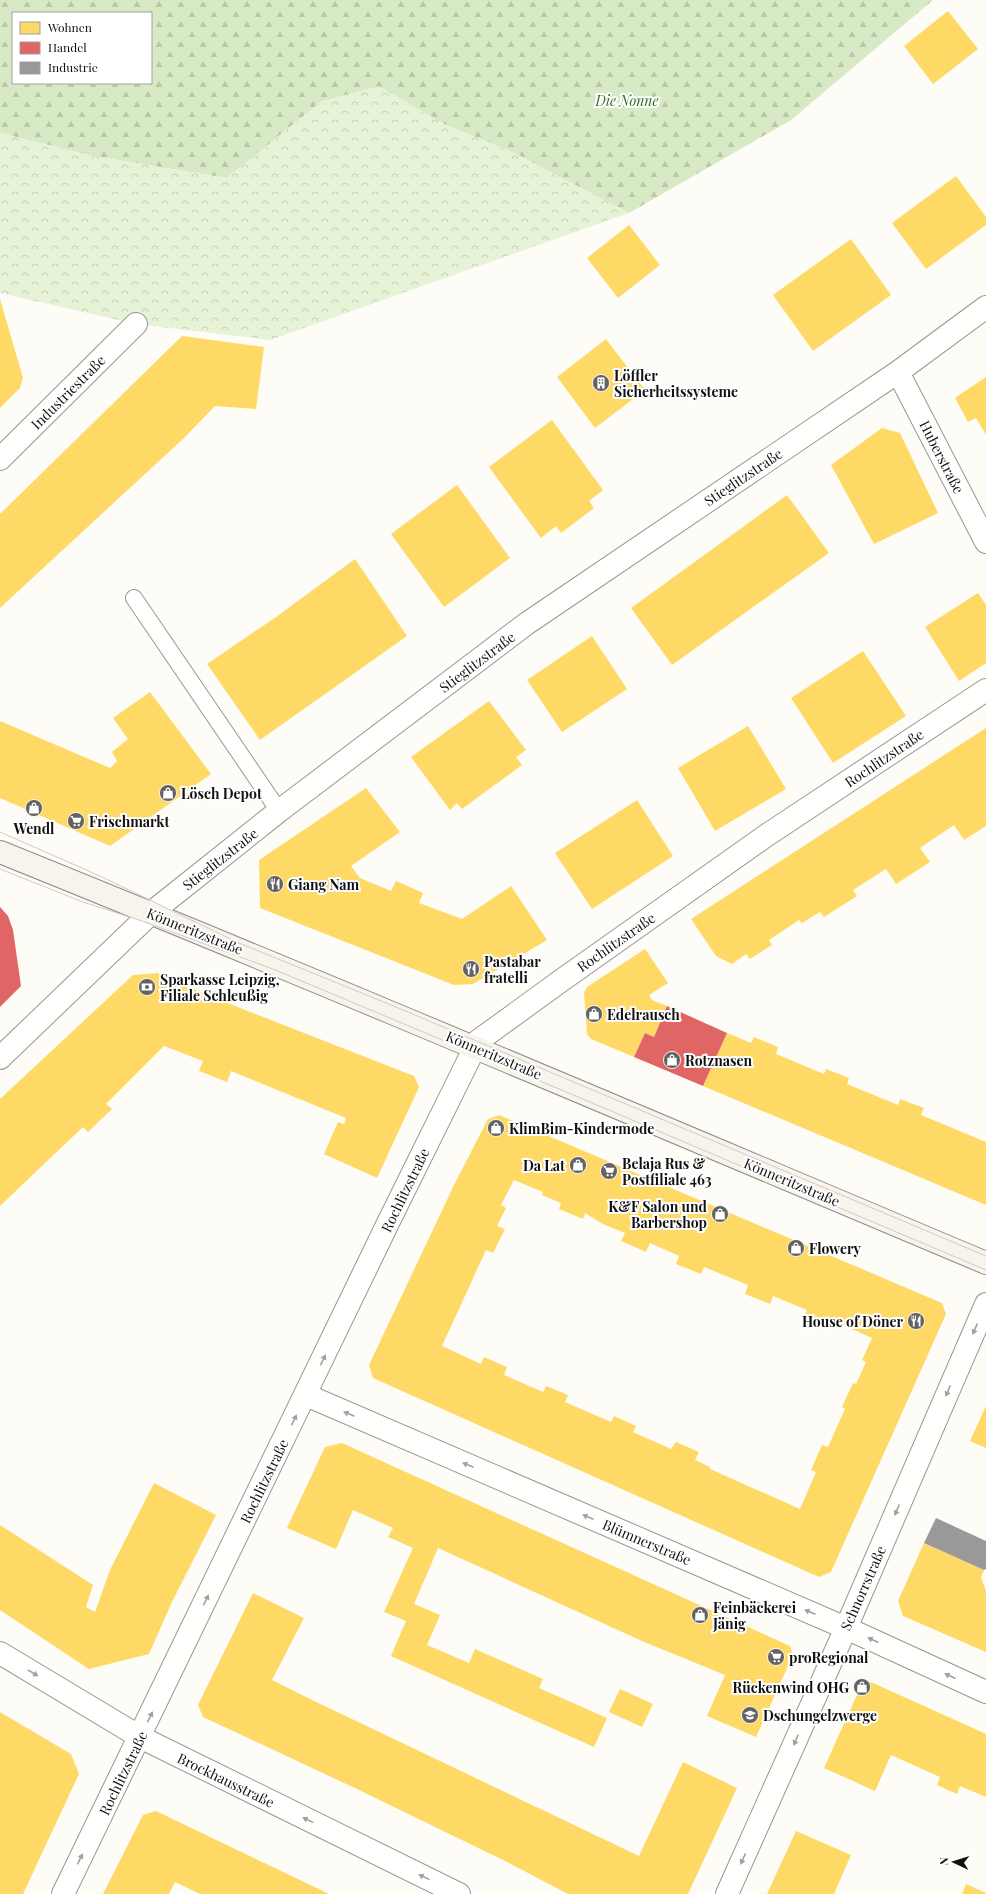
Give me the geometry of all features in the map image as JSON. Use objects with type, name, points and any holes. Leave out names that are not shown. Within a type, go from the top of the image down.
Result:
[{"type":"main road","name":"Könneritzstraße","points":[[0,852],[474,1047],[986,1263]]},
{"type":"street","name":"Stieglitzstraße","points":[[0,1058],[151,913],[279,811],[526,624],[898,372],[986,307]]},
{"type":"street","name":"Industriestraße","points":[[0,459],[136,324]]},
{"type":"street","name":"Huberstraße","points":[[898,372],[986,542]]},
{"type":"street","name":"Rochlitzstraße","points":[[63,1894],[474,1047],[478,1042],[562,980],[767,835],[986,690]]},
{"type":"street","name":"Schnorrstraße","points":[[727,1894],[846,1628],[986,1304]]},
{"type":"street","name":"Blümnerstraße","points":[[306,1395],[846,1628],[986,1692]]},
{"type":"street","name":"Brockhausstraße","points":[[0,1653],[140,1737],[459,1894]]},
{"type":"lane","points":[[134,598],[279,811]]},
{"type":"green space","name":"Die Nonne","points":[[0,0],[933,0],[791,120],[629,213],[514,153],[444,124],[322,101],[227,178],[93,156],[0,133]]},
{"type":"green space","points":[[379,86],[444,124],[514,153],[629,213],[270,340],[136,324],[0,293],[0,133],[93,156],[227,178],[322,101]]},
{"type":"building: Wohnen","points":[[948,11],[978,49],[933,84],[904,46]]},
{"type":"building: Wohnen","points":[[956,176],[986,217],[986,225],[926,269],[892,223]]},
{"type":"building: Wohnen","points":[[629,225],[660,265],[618,298],[587,258]]},
{"type":"building: Wohnen","points":[[851,239],[891,295],[813,351],[773,295]]},
{"type":"building: Wohnen","points":[[0,299],[23,378],[20,388],[0,408]]},
{"type":"building: Wohnen","points":[[182,336],[264,347],[256,409],[215,406],[184,438],[0,608],[0,514]]},
{"type":"building: Wohnen","name":"Löffler Sicherheitssysteme","points":[[606,339],[645,390],[595,428],[557,377]]},
{"type":"building: Wohnen","points":[[986,377],[986,435],[976,418],[968,422],[955,398]]},
{"type":"building: Wohnen","points":[[552,420],[603,490],[589,501],[594,508],[561,533],[556,526],[541,538],[489,467]]},
{"type":"building: Wohnen","points":[[882,428],[900,433],[938,513],[874,544],[831,465]]},
{"type":"building: Wohnen","points":[[457,485],[510,558],[444,607],[391,534]]},
{"type":"building: Wohnen","points":[[787,495],[829,553],[672,665],[631,608]]},
{"type":"building: Wohnen","points":[[355,559],[407,636],[260,740],[207,664],[276,617]]},
{"type":"building: Wohnen","points":[[978,593],[986,605],[986,663],[959,681],[925,627]]},
{"type":"building: Wohnen","points":[[592,636],[627,689],[562,732],[527,680]]},
{"type":"building: Wohnen","points":[[863,651],[906,716],[833,763],[791,698]]},
{"type":"building: Wohnen","points":[[150,692],[211,774],[110,846],[0,798],[0,721],[110,768],[117,761],[112,752],[128,739],[113,718]]},
{"type":"building: Wohnen","points":[[489,701],[526,750],[516,757],[522,765],[462,809],[457,803],[450,810],[411,757]]},
{"type":"building: Wohnen","points":[[748,726],[786,789],[715,831],[678,768]]},
{"type":"building: Wohnen","points":[[986,728],[986,826],[964,840],[954,825],[920,848],[930,862],[896,884],[886,869],[853,890],[857,896],[824,917],[820,912],[802,923],[799,920],[769,940],[772,945],[750,959],[746,954],[732,964],[716,956],[691,919]]},
{"type":"building: Wohnen","points":[[366,788],[400,832],[351,866],[360,878],[391,891],[396,881],[423,893],[419,903],[462,919],[511,886],[547,940],[473,984],[454,985],[260,908],[259,860]]},
{"type":"building: Wohnen","points":[[637,800],[673,856],[592,909],[555,853]]},
{"type":"building: Wohnen","points":[[645,949],[668,983],[649,995],[652,1000],[667,1006],[654,1037],[645,1033],[634,1057],[591,1039],[587,1034],[584,993],[587,987]]},
{"type":"building: Wohnen","points":[[158,973],[207,995],[414,1076],[419,1087],[377,1178],[324,1154],[338,1122],[344,1124],[346,1118],[231,1071],[227,1082],[199,1071],[203,1061],[164,1046],[106,1104],[112,1109],[88,1132],[83,1127],[0,1206],[0,1099],[133,975]]},
{"type":"building: Wohnen","points":[[727,1033],[751,1043],[754,1037],[778,1047],[776,1054],[824,1074],[826,1069],[849,1078],[847,1084],[898,1105],[900,1099],[924,1108],[921,1115],[986,1142],[986,1205],[703,1086]]},
{"type":"building: Wohnen","points":[[499,1115],[942,1303],[946,1314],[831,1572],[819,1577],[373,1378],[369,1365],[455,1183],[488,1119]],"holes":[[[514,1180],[543,1192],[542,1195],[561,1203],[559,1209],[583,1219],[585,1213],[603,1224],[625,1233],[621,1241],[646,1252],[650,1243],[679,1256],[676,1264],[701,1274],[704,1267],[748,1285],[745,1294],[770,1304],[773,1296],[807,1310],[804,1318],[829,1328],[832,1320],[872,1338],[862,1360],[866,1362],[856,1384],[853,1383],[842,1407],[845,1409],[828,1447],[822,1445],[811,1470],[816,1472],[800,1509],[710,1469],[710,1467],[695,1460],[699,1452],[676,1442],[671,1449],[633,1432],[636,1426],[614,1416],[611,1422],[565,1402],[568,1395],[546,1386],[543,1392],[504,1375],[507,1367],[484,1357],[481,1364],[442,1346],[486,1250],[493,1253],[505,1229],[497,1226],[506,1208],[501,1205]]]},
{"type":"building: Wohnen","points":[[986,1406],[986,1448],[970,1441]]},
{"type":"building: Wohnen","points":[[342,1443],[790,1646],[793,1655],[756,1737],[707,1716],[725,1675],[642,1641],[438,1548],[414,1604],[440,1615],[427,1645],[469,1663],[475,1649],[543,1679],[539,1688],[607,1718],[594,1747],[391,1656],[406,1621],[384,1612],[413,1548],[388,1537],[393,1528],[353,1510],[336,1549],[287,1528],[325,1447]]},
{"type":"building: Wohnen","points":[[154,1483],[216,1515],[172,1602],[149,1654],[89,1669],[0,1610],[0,1525],[93,1585],[86,1607],[95,1612],[110,1570]]},
{"type":"building: Wohnen","points":[[924,1543],[984,1570],[981,1577],[986,1591],[986,1652],[903,1616],[898,1601]]},
{"type":"building: Wohnen","points":[[253,1593],[304,1618],[272,1680],[639,1856],[683,1762],[737,1788],[688,1894],[568,1894],[507,1862],[357,1789],[203,1717],[198,1705]]},
{"type":"building: Wohnen","points":[[871,1682],[986,1734],[986,1797],[960,1786],[957,1794],[937,1785],[940,1777],[891,1755],[875,1791],[824,1768],[861,1686]]},
{"type":"building: Wohnen","points":[[620,1689],[653,1704],[642,1727],[609,1712]]},
{"type":"building: Wohnen","points":[[0,1712],[71,1754],[79,1774],[23,1894],[0,1894]]},
{"type":"building: Wohnen","points":[[156,1811],[329,1894],[200,1894],[175,1882],[169,1894],[103,1894],[143,1815]]},
{"type":"building: Wohnen","points":[[796,1831],[851,1855],[834,1894],[767,1894]]},
{"type":"building: Wohnen","points":[[966,1884],[986,1893],[986,1894],[962,1894]]},
{"type":"building: Handel","points":[[0,907],[8,916],[13,930],[21,986],[0,1007]]},
{"type":"building: Handel","points":[[667,1006],[727,1033],[703,1086],[634,1057],[645,1033],[654,1037]]},
{"type":"building: Industrie","points":[[936,1518],[986,1541],[986,1569],[984,1570],[924,1543]]},
{"type":"tram line","points":[[0,832],[100,876],[239,943],[396,1007],[986,1256]]},
{"type":"tram line","points":[[0,869],[83,902],[142,921],[273,969],[986,1270]]},
{"type":"place","name":"Löffler Sicherheitssysteme","points":[[601,383]]},
{"type":"place","name":"Lösch Depot","points":[[168,793]]},
{"type":"place","name":"Wendl","points":[[34,808]]},
{"type":"place","name":"Frischmarkt","points":[[76,821]]},
{"type":"place","name":"Giang Nam","points":[[275,884]]},
{"type":"place","name":"Pastabar fratelli","points":[[471,969]]},
{"type":"place","name":"Sparkasse Leipzig, Filiale Schleußig","points":[[147,987]]},
{"type":"place","name":"Edelrausch","points":[[594,1014]]},
{"type":"place","name":"Rotznasen","points":[[672,1060]]},
{"type":"place","name":"KlimBim-Kindermode","points":[[496,1128]]},
{"type":"place","name":"Da Lat","points":[[578,1165]]},
{"type":"place","name":"Belaja Rus & Postfiliale 463","points":[[609,1171]]},
{"type":"place","name":"K&F Salon und Barbershop","points":[[720,1214]]},
{"type":"place","name":"Flowery","points":[[796,1248]]},
{"type":"place","name":"House of Döner","points":[[916,1321]]},
{"type":"place","name":"Feinbäckerei Jänig","points":[[700,1615]]},
{"type":"place","name":"proRegional","points":[[776,1657]]},
{"type":"place","name":"Rückenwind OHG","points":[[862,1687]]},
{"type":"place","name":"Dschungelzwerge","points":[[750,1715]]}]
